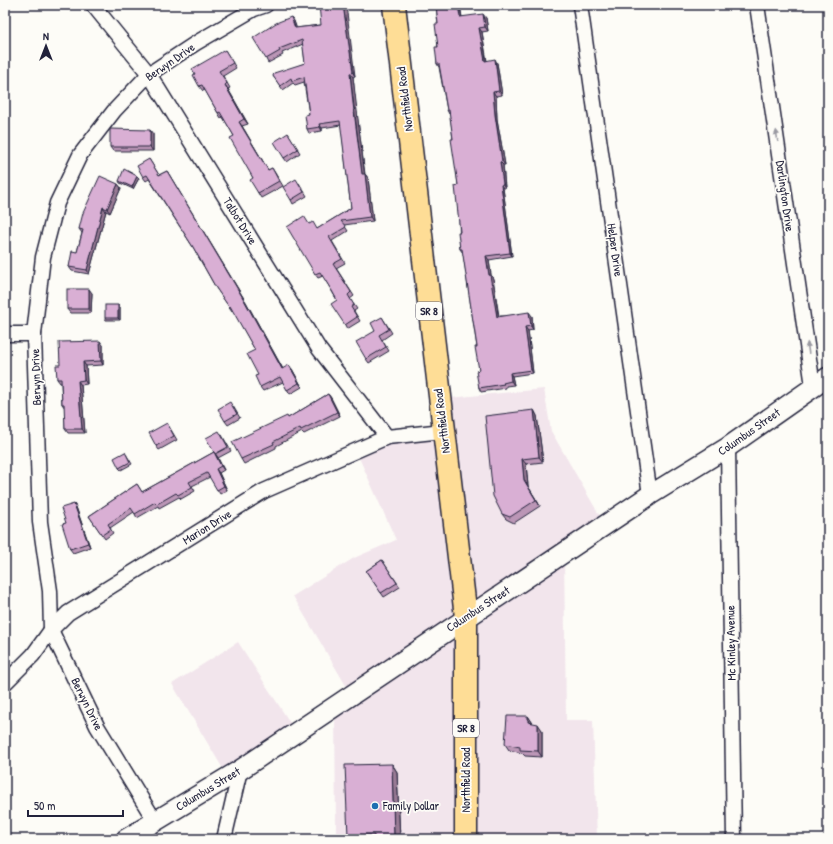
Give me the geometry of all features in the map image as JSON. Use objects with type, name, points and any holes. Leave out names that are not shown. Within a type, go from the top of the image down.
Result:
[{"type":"main road","name":"Northfield Road","points":[[394,5],[466,617],[466,839]]},
{"type":"street","name":"Talbot Drive","points":[[93,5],[149,74],[319,349],[387,437]]},
{"type":"street","name":"Berwyn Drive","points":[[156,821],[97,726],[51,630],[50,591],[40,522],[34,334],[43,257],[57,203],[80,155],[114,111],[149,74],[254,9],[266,5]]},
{"type":"street","name":"Helper Drive","points":[[580,5],[650,495]]},
{"type":"street","name":"Darlington Drive","points":[[757,5],[821,381]]},
{"type":"street","points":[[5,334],[34,334]]},
{"type":"street","name":"Columbus Street","points":[[126,839],[240,770],[650,495],[728,447],[821,381]]},
{"type":"street","name":"Marion Drive","points":[[5,683],[33,655],[51,630],[68,613],[264,492],[387,437],[443,431]]},
{"type":"street","name":"Mc Kinley Avenue","points":[[728,447],[734,839]]},
{"type":"street","points":[[224,839],[240,770]]},
{"type":"shaded area","points":[[544,389],[551,431],[605,525],[564,552],[566,720],[593,720],[597,839],[336,839],[335,706],[351,694],[293,596],[354,558],[396,540],[356,451],[443,431],[439,399]]},
{"type":"shaded area","points":[[238,642],[296,732],[228,777],[172,684]]},
{"type":"building","points":[[319,5],[343,5],[353,72],[350,73],[362,174],[365,174],[370,217],[341,221],[346,227],[329,237],[342,259],[333,264],[351,292],[348,295],[354,305],[351,307],[357,317],[345,325],[331,304],[337,300],[332,291],[320,272],[315,274],[287,227],[304,216],[309,224],[313,222],[317,229],[351,208],[340,121],[319,124],[320,127],[307,129],[305,115],[309,114],[304,77],[292,81],[291,78],[280,86],[273,76],[274,73],[305,63],[302,40],[279,49],[280,51],[266,59],[253,38],[276,23],[291,17],[295,28],[321,25]]},
{"type":"building","points":[[436,5],[458,5],[460,17],[483,14],[485,27],[479,28],[485,61],[495,59],[499,91],[493,92],[502,161],[500,162],[503,184],[501,185],[510,253],[486,256],[497,317],[529,312],[531,326],[525,327],[531,370],[510,373],[511,381],[503,383],[504,384],[479,388],[476,371],[479,370],[475,347],[477,347],[458,232],[460,232],[455,186],[458,185],[451,139],[453,139],[449,110],[447,110],[439,64],[437,64],[435,47],[438,47],[435,24],[438,24]]},
{"type":"building","points":[[225,50],[233,63],[219,71],[227,83],[225,85],[244,119],[239,122],[268,170],[272,168],[279,181],[258,193],[250,180],[253,178],[230,138],[234,136],[220,112],[218,113],[202,85],[199,86],[193,75],[195,74],[192,69]]},
{"type":"building","points":[[110,129],[150,130],[150,147],[110,147]]},
{"type":"building","points":[[288,133],[298,149],[284,158],[274,142]]},
{"type":"building","points":[[149,159],[159,175],[167,171],[243,298],[282,369],[289,365],[299,383],[287,390],[280,377],[260,387],[255,376],[258,375],[247,354],[255,350],[230,306],[229,307],[216,288],[193,247],[147,175],[143,177],[137,166]]},
{"type":"building","points":[[124,169],[137,176],[132,187],[119,181]]},
{"type":"building","points":[[100,176],[118,184],[107,209],[103,207],[87,270],[69,267],[72,251],[77,252],[83,230],[79,229],[83,213]]},
{"type":"building","points":[[296,179],[304,192],[291,200],[283,187]]},
{"type":"building","points":[[67,289],[89,289],[89,309],[67,309]]},
{"type":"building","points":[[105,305],[118,305],[118,318],[105,318]]},
{"type":"building","points":[[382,317],[389,329],[379,335],[386,347],[366,359],[356,342],[375,331],[371,323]]},
{"type":"building","points":[[100,341],[101,361],[83,362],[84,380],[78,381],[82,429],[65,429],[61,379],[57,379],[56,365],[60,365],[59,342]]},
{"type":"building","points":[[328,394],[337,412],[301,430],[300,428],[273,442],[274,444],[241,459],[232,442],[287,416],[288,418]]},
{"type":"building","points":[[230,402],[237,414],[225,421],[218,409]]},
{"type":"building","points":[[534,410],[539,457],[522,459],[524,480],[536,500],[510,517],[502,514],[493,496],[485,416]]},
{"type":"building","points":[[167,423],[174,436],[156,446],[149,433]]},
{"type":"building","points":[[219,431],[228,447],[215,454],[206,438]]},
{"type":"building","points":[[125,452],[130,462],[119,468],[114,458]]},
{"type":"building","points":[[214,452],[221,466],[216,469],[224,486],[217,490],[207,473],[189,482],[192,487],[178,495],[176,493],[157,504],[155,502],[135,514],[131,508],[108,524],[111,529],[102,535],[89,516],[137,484],[142,492]]},
{"type":"building","points":[[74,504],[88,543],[70,549],[62,524],[66,523],[61,508]]},
{"type":"building","points":[[382,560],[397,583],[381,593],[366,571]]},
{"type":"building","points":[[507,716],[528,716],[528,722],[538,724],[538,751],[520,750],[520,747],[505,744]]},
{"type":"building","name":"Family Dollar","points":[[392,764],[394,839],[374,839],[374,835],[348,836],[345,765]]},
{"type":"place","name":"Family Dollar","points":[[375,806]]}]
